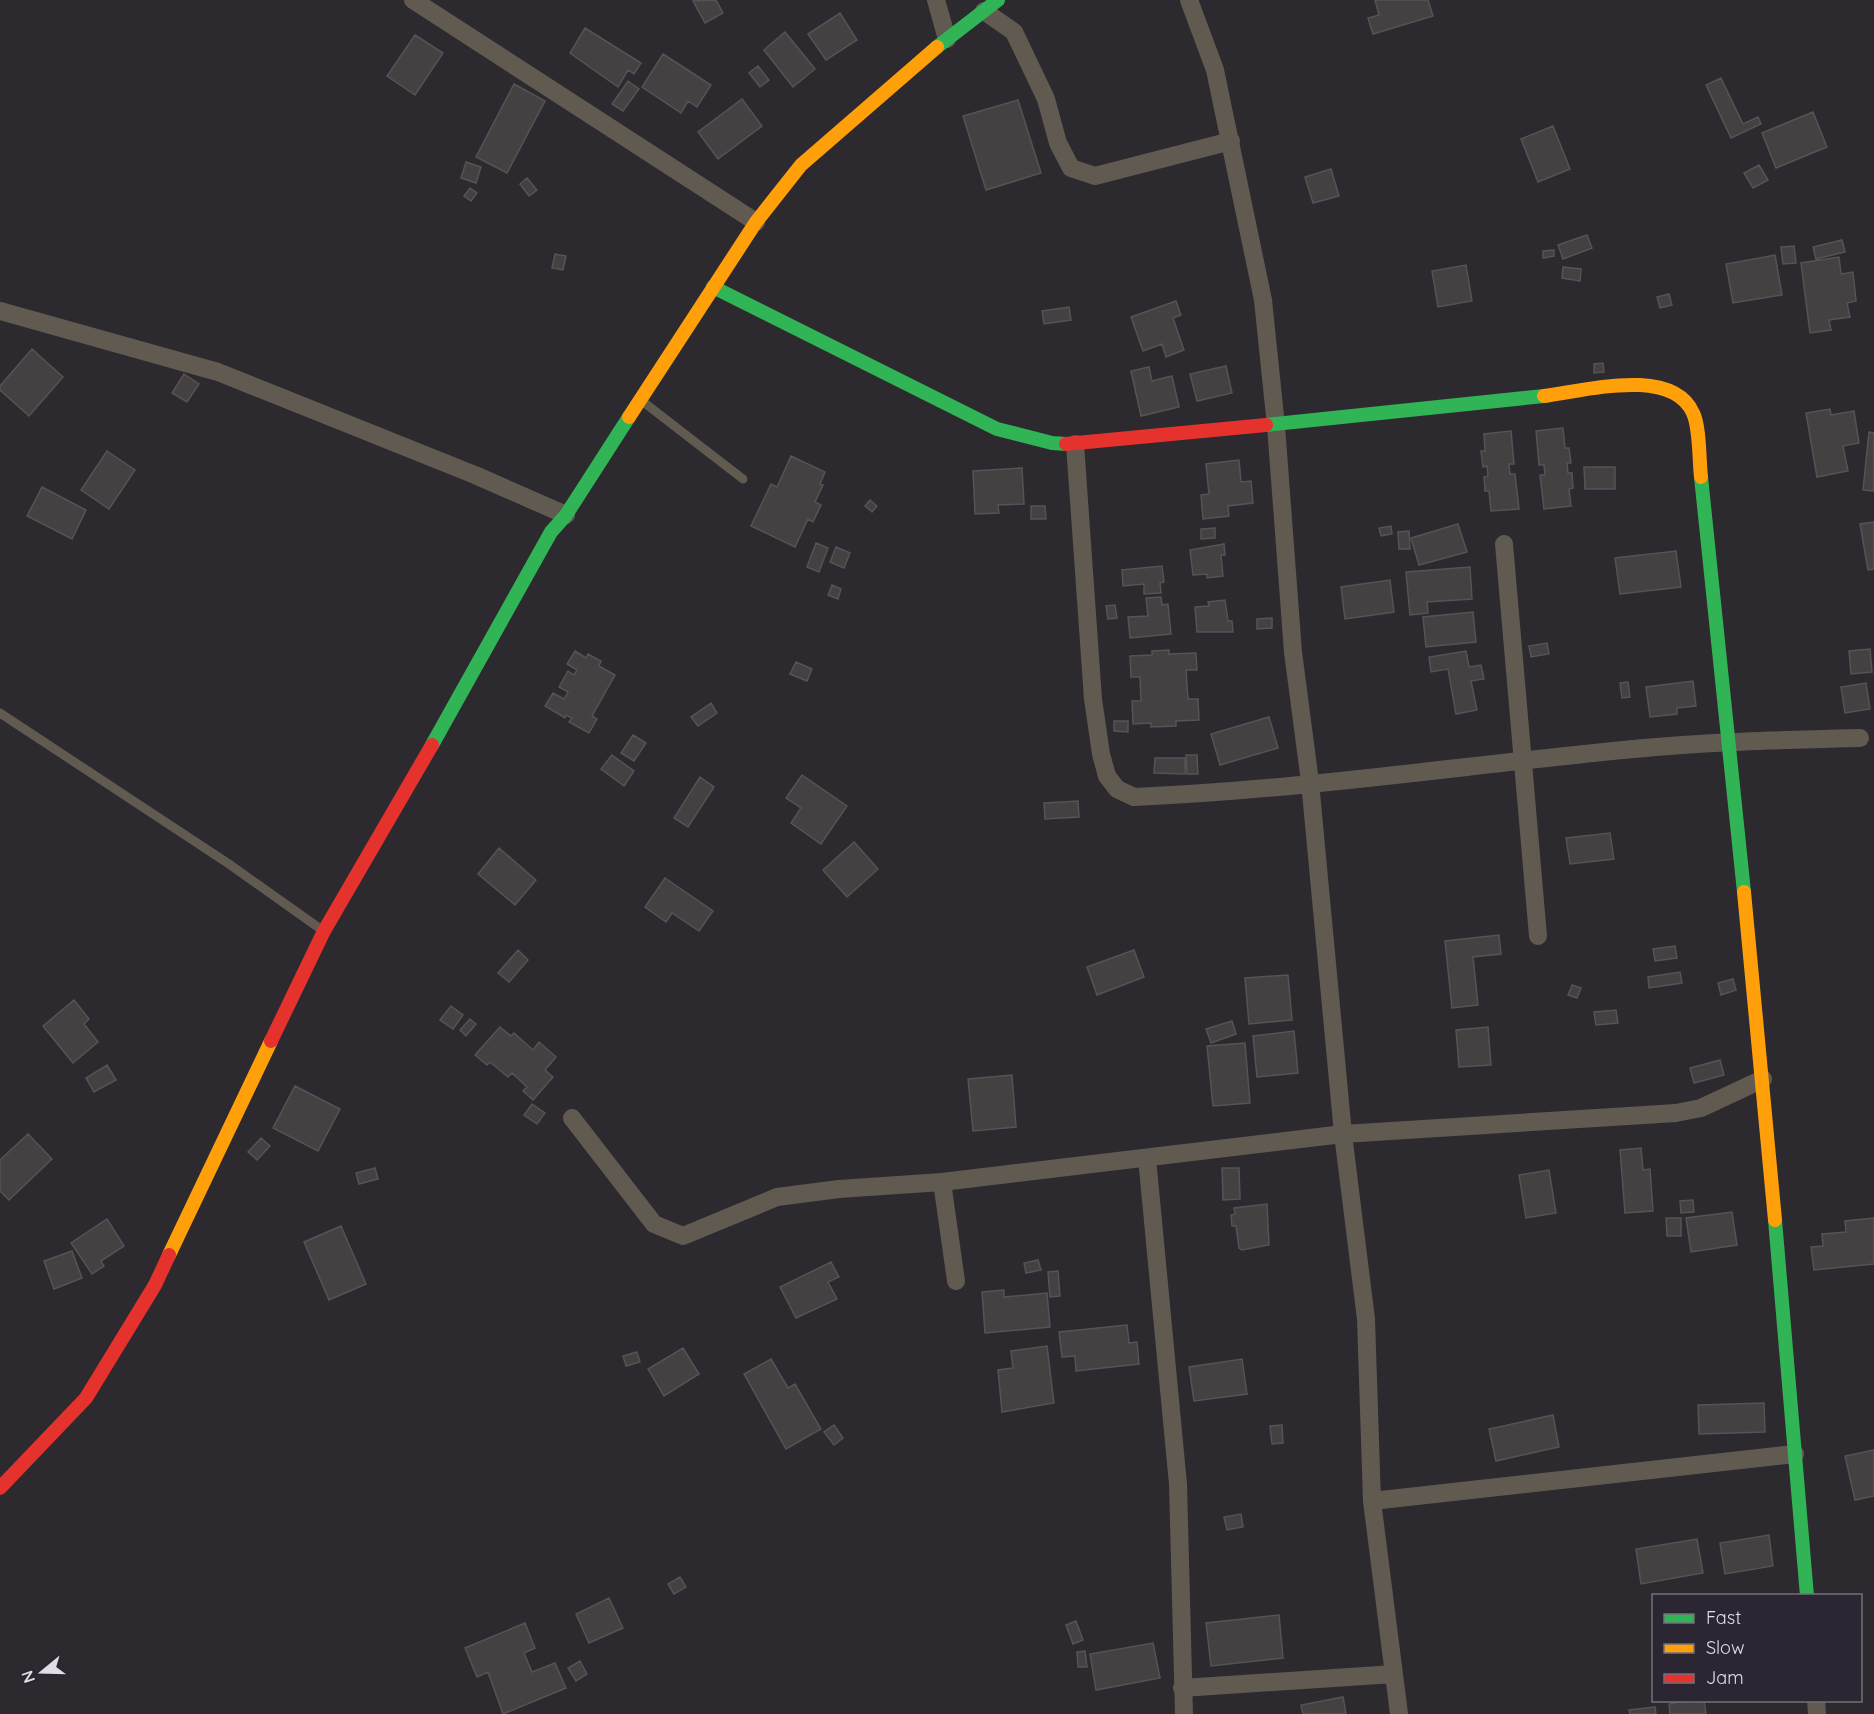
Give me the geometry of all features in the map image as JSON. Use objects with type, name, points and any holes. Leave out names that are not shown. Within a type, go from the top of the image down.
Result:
[{"type":"street","points":[[413,0],[756,222]]},
{"type":"street","points":[[936,0],[947,39]]},
{"type":"street","points":[[1189,0],[1215,70],[1263,300],[1276,426],[1293,652],[1310,782],[1343,1134],[1366,1320],[1372,1501],[1399,1714]]},
{"type":"street","points":[[0,1488],[86,1398],[128,1331],[155,1285],[324,931],[417,772],[551,532],[566,516],[756,222],[801,165],[947,39],[991,5],[1014,32],[1046,99],[1058,143],[1071,168],[1095,176],[1231,141]]},
{"type":"street","points":[[713,286],[997,429],[1052,443],[1075,444],[1276,426],[1643,384],[1666,386],[1682,396],[1694,414],[1730,741],[1763,1079],[1807,1594]]},
{"type":"street","points":[[0,311],[218,372],[475,475],[566,516]]},
{"type":"street","points":[[1075,444],[1094,699],[1107,776],[1117,789],[1134,797],[1730,741],[1860,738]]},
{"type":"street","points":[[1504,544],[1539,936]]},
{"type":"street","points":[[572,1118],[654,1224],[683,1236],[777,1197],[839,1189],[942,1182],[1343,1134],[1676,1113],[1701,1107],[1763,1079]]},
{"type":"street","points":[[1147,1158],[1178,1484],[1184,1714]]},
{"type":"street","points":[[942,1182],[956,1281]]},
{"type":"street","points":[[1372,1501],[1795,1454]]},
{"type":"street","points":[[1182,1688],[1394,1674]]},
{"type":"lane","points":[[640,399],[743,479]]},
{"type":"lane","points":[[0,713],[229,864],[324,931]]},
{"type":"building","points":[[716,0],[723,13],[705,23],[693,1]]},
{"type":"building","points":[[1375,0],[1428,0],[1433,16],[1373,34],[1368,18],[1379,15]]},
{"type":"building","points":[[840,13],[857,40],[826,60],[808,34]]},
{"type":"building","points":[[585,28],[641,63],[634,74],[628,70],[618,87],[570,53]]},
{"type":"building","points":[[785,32],[815,69],[793,87],[764,50]]},
{"type":"building","points":[[415,35],[443,53],[415,95],[387,76]]},
{"type":"building","points":[[663,54],[711,85],[697,107],[688,101],[681,113],[642,87]]},
{"type":"building","points":[[758,66],[769,80],[760,87],[749,73]]},
{"type":"building","points":[[1721,78],[1743,124],[1758,117],[1761,124],[1731,138],[1706,85]]},
{"type":"building","points":[[628,81],[639,89],[623,111],[612,104]]},
{"type":"building","points":[[514,84],[545,101],[507,173],[476,157]]},
{"type":"building","points":[[742,99],[762,126],[718,159],[698,132]]},
{"type":"building","points":[[742,99],[762,126],[718,159],[698,132]]},
{"type":"building","points":[[1018,100],[1041,173],[986,190],[963,116]]},
{"type":"building","points":[[1813,112],[1827,147],[1776,168],[1762,133]]},
{"type":"building","points":[[1553,126],[1570,169],[1538,182],[1521,139]]},
{"type":"building","points":[[466,162],[481,167],[476,183],[461,178]]},
{"type":"building","points":[[1759,165],[1768,180],[1753,188],[1744,173]]},
{"type":"building","points":[[1331,169],[1339,196],[1313,203],[1305,177]]},
{"type":"building","points":[[527,178],[537,190],[529,196],[520,184]]},
{"type":"building","points":[[470,188],[477,193],[471,201],[464,196]]},
{"type":"building","points":[[1587,235],[1592,248],[1563,259],[1558,245]]},
{"type":"building","points":[[1842,240],[1845,252],[1816,259],[1813,247]]},
{"type":"building","points":[[1794,246],[1796,263],[1783,264],[1781,247]]},
{"type":"building","points":[[1554,250],[1554,256],[1543,258],[1543,251]]},
{"type":"building","points":[[555,254],[566,256],[563,270],[552,268]]},
{"type":"building","points":[[1775,255],[1782,295],[1733,303],[1726,264]]},
{"type":"building","points":[[1839,257],[1841,274],[1853,272],[1856,301],[1847,303],[1850,317],[1829,320],[1831,330],[1810,333],[1801,263]]},
{"type":"building","points":[[1466,265],[1472,301],[1438,307],[1432,271]]},
{"type":"building","points":[[1563,267],[1581,269],[1580,281],[1562,278]]},
{"type":"building","points":[[1669,294],[1672,305],[1660,308],[1657,297]]},
{"type":"building","points":[[1176,301],[1181,315],[1173,318],[1184,350],[1166,357],[1162,344],[1143,351],[1131,317]]},
{"type":"building","points":[[1069,307],[1071,320],[1044,324],[1042,311]]},
{"type":"building","points":[[32,349],[63,377],[29,416],[0,390],[0,386]]},
{"type":"building","points":[[1603,363],[1604,372],[1594,373],[1594,364]]},
{"type":"building","points":[[1226,366],[1232,393],[1197,401],[1190,374]]},
{"type":"building","points":[[1149,367],[1152,381],[1172,376],[1179,407],[1141,416],[1131,371]]},
{"type":"building","points":[[184,374],[199,384],[187,402],[172,393]]},
{"type":"building","points":[[1830,409],[1831,415],[1854,411],[1859,443],[1843,446],[1848,471],[1817,477],[1806,413]]},
{"type":"building","points":[[1563,428],[1565,448],[1569,448],[1571,463],[1567,463],[1568,473],[1572,473],[1573,488],[1569,489],[1571,506],[1544,509],[1540,475],[1545,475],[1544,465],[1539,465],[1536,431]]},
{"type":"building","points":[[1511,431],[1514,464],[1509,464],[1510,474],[1515,474],[1519,509],[1491,511],[1489,491],[1485,491],[1484,477],[1488,476],[1487,466],[1483,467],[1481,451],[1485,451],[1484,434]]},
{"type":"building","points":[[1869,432],[1874,433],[1874,491],[1863,490]]},
{"type":"building","points":[[1869,432],[1874,433],[1874,491],[1863,490]]},
{"type":"building","points":[[107,451],[135,470],[109,509],[81,490]]},
{"type":"building","points":[[107,451],[135,470],[109,509],[81,490]]},
{"type":"building","points":[[791,456],[825,472],[820,484],[823,485],[815,502],[821,505],[813,522],[808,519],[795,547],[751,526],[771,484],[777,487]]},
{"type":"building","points":[[1239,460],[1241,482],[1251,481],[1253,503],[1228,506],[1229,516],[1203,519],[1201,495],[1209,494],[1206,464]]},
{"type":"building","points":[[1584,467],[1615,467],[1615,489],[1585,489]]},
{"type":"building","points":[[1022,468],[1024,504],[998,505],[999,513],[975,514],[973,471]]},
{"type":"building","points":[[42,487],[86,510],[72,539],[27,516]]},
{"type":"building","points":[[870,500],[877,506],[872,512],[865,506]]},
{"type":"building","points":[[1031,506],[1045,506],[1046,519],[1031,519]]},
{"type":"building","points":[[1874,522],[1874,569],[1868,570],[1860,524]]},
{"type":"building","points":[[1874,522],[1874,569],[1868,570],[1860,524]]},
{"type":"building","points":[[1458,524],[1467,552],[1419,565],[1411,538]]},
{"type":"building","points":[[1391,526],[1392,534],[1381,536],[1379,528]]},
{"type":"building","points":[[1215,528],[1215,538],[1201,539],[1201,529]]},
{"type":"building","points":[[1409,531],[1410,549],[1399,549],[1398,532]]},
{"type":"building","points":[[816,543],[828,548],[819,572],[807,567]]},
{"type":"building","points":[[1224,544],[1225,555],[1221,555],[1223,576],[1207,578],[1207,574],[1193,575],[1190,550]]},
{"type":"building","points":[[836,547],[850,553],[844,568],[830,562]]},
{"type":"building","points":[[1676,551],[1681,587],[1620,594],[1615,558]]},
{"type":"building","points":[[1162,566],[1164,582],[1160,583],[1161,593],[1144,594],[1144,584],[1123,586],[1122,570]]},
{"type":"building","points":[[1470,567],[1472,599],[1427,602],[1428,613],[1410,615],[1406,572]]},
{"type":"building","points":[[1390,580],[1394,612],[1345,619],[1341,587]]},
{"type":"building","points":[[832,585],[841,589],[838,599],[828,595]]},
{"type":"building","points":[[1161,597],[1162,605],[1168,604],[1171,634],[1130,638],[1128,617],[1148,616],[1146,598]]},
{"type":"building","points":[[1225,600],[1228,621],[1232,621],[1233,632],[1197,632],[1195,607],[1209,606],[1208,602]]},
{"type":"building","points":[[1115,605],[1117,618],[1108,619],[1106,606]]},
{"type":"building","points":[[1473,612],[1476,642],[1426,647],[1423,617]]},
{"type":"building","points":[[1272,618],[1272,628],[1257,629],[1257,619]]},
{"type":"building","points":[[1547,643],[1549,654],[1531,657],[1529,646]]},
{"type":"building","points":[[1870,649],[1872,672],[1851,674],[1849,651]]},
{"type":"building","points":[[1169,650],[1169,654],[1196,653],[1197,670],[1186,670],[1188,699],[1198,699],[1199,720],[1176,721],[1176,726],[1151,727],[1151,723],[1133,724],[1132,701],[1141,701],[1140,677],[1131,677],[1130,656],[1152,655],[1152,651]]},
{"type":"building","points":[[575,651],[586,658],[588,654],[601,661],[599,666],[615,675],[592,716],[597,719],[589,733],[569,722],[572,718],[566,715],[565,718],[545,706],[553,693],[564,699],[568,692],[559,687],[568,671],[574,675],[577,670],[567,664]]},
{"type":"building","points":[[1466,651],[1469,667],[1481,665],[1484,679],[1471,681],[1477,710],[1456,714],[1448,669],[1431,672],[1429,657]]},
{"type":"building","points":[[796,662],[812,669],[807,681],[790,674]]},
{"type":"building","points":[[1693,681],[1696,706],[1677,708],[1677,714],[1650,717],[1646,687]]},
{"type":"building","points":[[1628,682],[1630,697],[1622,698],[1620,683]]},
{"type":"building","points":[[1866,683],[1870,709],[1845,713],[1841,687]]},
{"type":"building","points":[[711,703],[717,713],[698,726],[691,717]]},
{"type":"building","points":[[1269,717],[1278,748],[1220,765],[1211,734]]},
{"type":"building","points":[[1114,721],[1128,721],[1128,732],[1114,731]]},
{"type":"building","points":[[633,735],[646,743],[634,761],[621,753]]},
{"type":"building","points":[[612,755],[634,771],[624,786],[601,769]]},
{"type":"building","points":[[1186,755],[1197,755],[1198,774],[1187,774]]},
{"type":"building","points":[[1155,758],[1185,758],[1185,774],[1154,773]]},
{"type":"building","points":[[802,775],[847,806],[821,844],[791,823],[801,808],[786,798]]},
{"type":"building","points":[[802,775],[847,806],[821,844],[791,823],[801,808],[786,798]]},
{"type":"building","points":[[700,777],[714,787],[688,827],[674,818]]},
{"type":"building","points":[[1078,801],[1079,817],[1045,819],[1044,803]]},
{"type":"building","points":[[1610,833],[1614,859],[1570,864],[1566,838]]},
{"type":"building","points":[[854,842],[878,869],[847,897],[823,870]]},
{"type":"building","points":[[499,848],[536,880],[515,905],[478,874]]},
{"type":"building","points":[[665,878],[713,911],[699,931],[672,913],[666,922],[645,907]]},
{"type":"building","points":[[1499,935],[1501,954],[1473,957],[1478,1005],[1452,1008],[1445,941]]},
{"type":"building","points":[[1675,946],[1677,958],[1655,961],[1653,949]]},
{"type":"building","points":[[518,950],[528,960],[509,982],[498,973]]},
{"type":"building","points":[[1134,950],[1144,977],[1097,995],[1087,967]]},
{"type":"building","points":[[1680,972],[1682,983],[1649,988],[1648,977]]},
{"type":"building","points":[[1288,975],[1292,1020],[1249,1024],[1245,978]]},
{"type":"building","points":[[1733,979],[1736,990],[1721,995],[1718,983]]},
{"type":"building","points":[[1572,985],[1581,988],[1577,998],[1568,995]]},
{"type":"building","points":[[74,1000],[89,1019],[84,1024],[98,1042],[73,1063],[43,1026]]},
{"type":"building","points":[[451,1006],[463,1015],[453,1029],[440,1020]]},
{"type":"building","points":[[1616,1010],[1618,1023],[1596,1025],[1594,1012]]},
{"type":"building","points":[[470,1019],[476,1024],[466,1036],[460,1030]]},
{"type":"building","points":[[1232,1021],[1236,1034],[1211,1043],[1206,1029]]},
{"type":"building","points":[[500,1027],[511,1036],[514,1033],[533,1050],[539,1042],[556,1057],[545,1070],[553,1077],[533,1100],[523,1091],[527,1087],[512,1073],[508,1077],[490,1062],[487,1065],[475,1055]]},
{"type":"building","points":[[1488,1027],[1491,1065],[1459,1067],[1456,1030]]},
{"type":"building","points":[[1294,1031],[1298,1073],[1257,1077],[1253,1036]]},
{"type":"building","points":[[1245,1043],[1250,1103],[1213,1106],[1207,1046]]},
{"type":"building","points":[[1720,1060],[1724,1075],[1694,1083],[1690,1068]]},
{"type":"building","points":[[107,1065],[116,1080],[94,1092],[86,1078]]},
{"type":"building","points":[[1012,1075],[1016,1127],[973,1131],[968,1079]]},
{"type":"building","points":[[295,1086],[340,1109],[318,1151],[273,1128]]},
{"type":"building","points":[[532,1104],[545,1113],[537,1124],[524,1115]]},
{"type":"building","points":[[28,1134],[52,1159],[9,1200],[0,1191],[0,1160]]},
{"type":"building","points":[[261,1138],[270,1146],[257,1160],[248,1152]]},
{"type":"building","points":[[1641,1148],[1643,1170],[1650,1169],[1653,1211],[1625,1213],[1620,1150]]},
{"type":"building","points":[[375,1168],[378,1179],[359,1184],[356,1173]]},
{"type":"building","points":[[1222,1168],[1239,1168],[1240,1199],[1223,1200]]},
{"type":"building","points":[[1549,1170],[1556,1213],[1526,1218],[1519,1175]]},
{"type":"building","points":[[1549,1170],[1556,1213],[1526,1218],[1519,1175]]},
{"type":"building","points":[[1693,1200],[1694,1212],[1681,1213],[1680,1201]]},
{"type":"building","points":[[1267,1204],[1269,1245],[1242,1250],[1239,1248],[1236,1226],[1232,1226],[1231,1215],[1235,1214],[1234,1208]]},
{"type":"building","points":[[1732,1212],[1737,1245],[1691,1252],[1686,1218]]},
{"type":"building","points":[[1666,1218],[1681,1218],[1681,1236],[1667,1236]]},
{"type":"building","points":[[1874,1218],[1874,1264],[1814,1270],[1811,1247],[1823,1246],[1822,1234],[1846,1232],[1845,1221]]},
{"type":"building","points":[[107,1219],[124,1246],[101,1261],[104,1266],[92,1274],[71,1243]]},
{"type":"building","points":[[341,1226],[366,1284],[329,1300],[304,1242]]},
{"type":"building","points":[[72,1251],[82,1278],[54,1289],[44,1261]]},
{"type":"building","points":[[1038,1260],[1041,1270],[1026,1273],[1024,1263]]},
{"type":"building","points":[[831,1262],[839,1277],[828,1282],[837,1299],[796,1318],[780,1287]]},
{"type":"building","points":[[1058,1271],[1060,1296],[1050,1297],[1048,1272]]},
{"type":"building","points":[[1004,1290],[1004,1297],[1047,1293],[1050,1327],[985,1333],[982,1292]]},
{"type":"building","points":[[1127,1325],[1129,1343],[1137,1342],[1139,1364],[1076,1371],[1075,1356],[1062,1357],[1059,1332]]},
{"type":"building","points":[[1047,1346],[1054,1403],[1002,1412],[998,1370],[1013,1368],[1011,1351]]},
{"type":"building","points":[[683,1348],[699,1374],[664,1396],[648,1369]]},
{"type":"building","points":[[683,1348],[699,1374],[664,1396],[648,1369]]},
{"type":"building","points":[[637,1352],[640,1362],[626,1366],[623,1356]]},
{"type":"building","points":[[771,1359],[788,1388],[795,1384],[821,1429],[786,1449],[744,1374]]},
{"type":"building","points":[[1242,1359],[1247,1394],[1194,1401],[1189,1367]]},
{"type":"building","points":[[1764,1403],[1765,1432],[1699,1434],[1698,1405]]},
{"type":"building","points":[[1553,1415],[1559,1447],[1496,1461],[1489,1429]]},
{"type":"building","points":[[834,1425],[843,1438],[834,1445],[824,1432]]},
{"type":"building","points":[[1282,1425],[1283,1443],[1272,1444],[1270,1426]]},
{"type":"building","points":[[1874,1450],[1874,1496],[1855,1500],[1845,1456]]},
{"type":"building","points":[[1241,1514],[1243,1527],[1227,1530],[1224,1517]]},
{"type":"building","points":[[1769,1535],[1773,1566],[1725,1574],[1720,1543]]},
{"type":"building","points":[[1697,1539],[1703,1573],[1641,1584],[1636,1549]]},
{"type":"building","points":[[680,1577],[686,1587],[674,1594],[668,1584]]},
{"type":"building","points":[[609,1598],[623,1628],[589,1643],[576,1614]]},
{"type":"building","points":[[1279,1615],[1283,1658],[1211,1666],[1206,1623]]},
{"type":"building","points":[[1076,1621],[1083,1640],[1073,1644],[1066,1625]]},
{"type":"building","points":[[525,1623],[535,1648],[524,1653],[532,1672],[555,1663],[566,1688],[503,1714],[488,1672],[477,1677],[465,1648]]},
{"type":"building","points":[[1153,1643],[1160,1678],[1096,1690],[1090,1654]]},
{"type":"building","points":[[1085,1651],[1087,1667],[1078,1667],[1077,1652]]},
{"type":"building","points":[[580,1661],[587,1674],[576,1681],[568,1668]]},
{"type":"building","points":[[1343,1697],[1346,1714],[1303,1714],[1301,1705]]},
{"type":"building","points":[[1704,1702],[1706,1714],[1670,1714],[1669,1704]]},
{"type":"building","points":[[1655,1707],[1656,1714],[1630,1714],[1629,1710]]},
{"type":"traffic: fast","points":[[937,47],[998,0]]},
{"type":"traffic: fast","points":[[713,287],[997,429],[1052,443],[1066,444]]},
{"type":"traffic: fast","points":[[1266,425],[1544,396]]},
{"type":"traffic: fast","points":[[432,745],[551,532],[566,515],[629,417]]},
{"type":"traffic: fast","points":[[1701,477],[1744,892]]},
{"type":"traffic: fast","points":[[1775,1220],[1807,1594]]},
{"type":"traffic: slow","points":[[629,417],[756,222],[801,165],[937,47]]},
{"type":"traffic: slow","points":[[1544,396],[1626,385],[1666,390],[1682,399],[1693,413],[1698,435],[1701,477]]},
{"type":"traffic: slow","points":[[1744,892],[1775,1220]]},
{"type":"traffic: slow","points":[[169,1255],[271,1041]]},
{"type":"traffic: jam","points":[[1066,444],[1266,425]]},
{"type":"traffic: jam","points":[[271,1041],[324,931],[432,745]]},
{"type":"traffic: jam","points":[[0,1488],[86,1398],[155,1285],[169,1255]]}]
